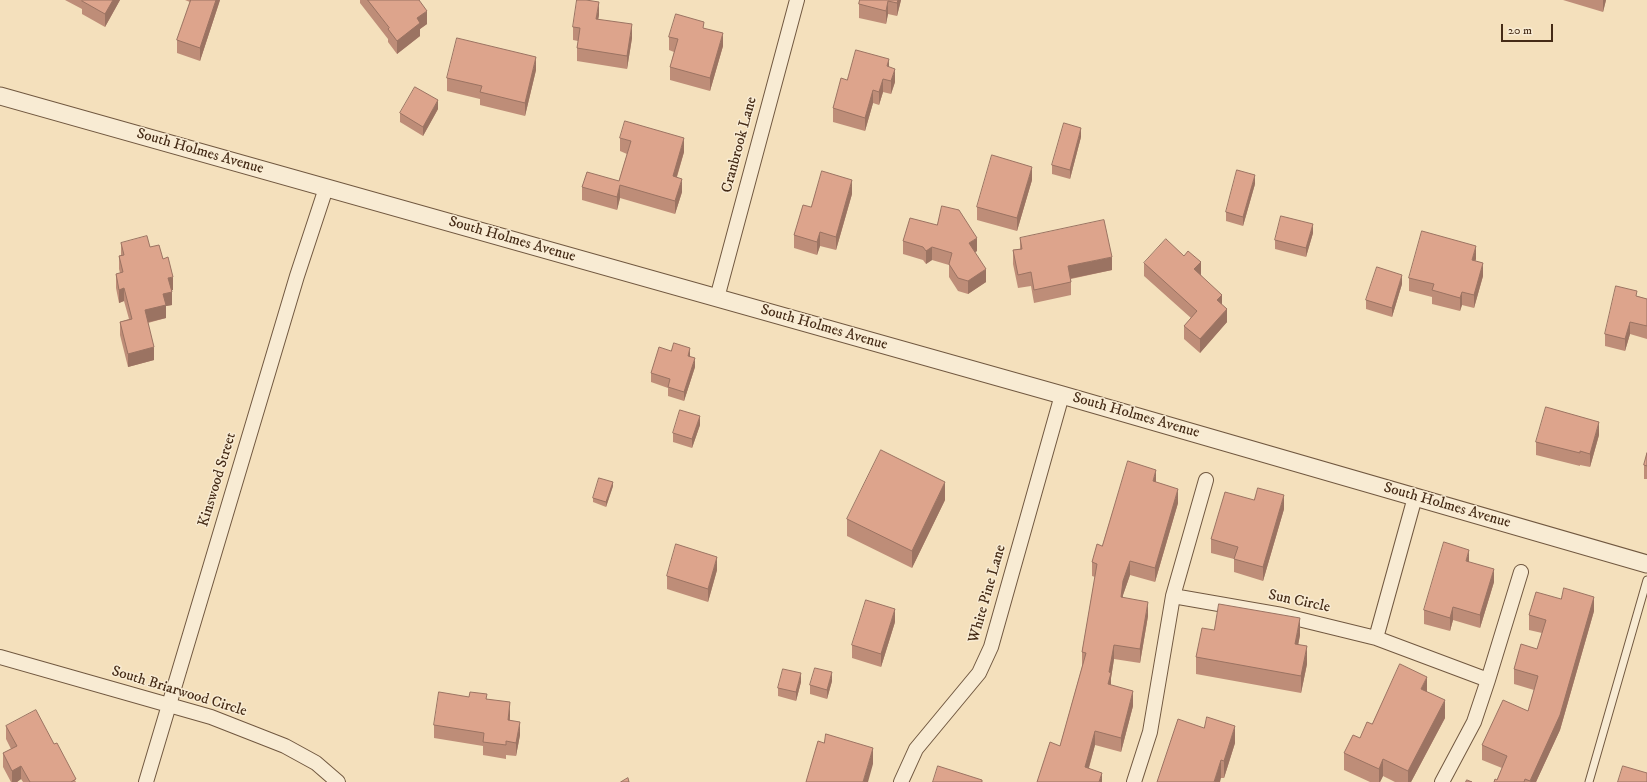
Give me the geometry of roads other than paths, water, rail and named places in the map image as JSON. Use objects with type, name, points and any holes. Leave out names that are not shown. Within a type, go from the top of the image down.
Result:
[{"type":"street","name":"Cranbrook Lane","points":[[717,298],[797,0]]},
{"type":"street","name":"South Holmes Avenue","points":[[0,96],[1062,395],[1416,496],[1647,564]]},
{"type":"street","name":"Kinswood Street","points":[[146,782],[296,276],[326,188]]},
{"type":"street","name":"White Pine Lane","points":[[901,782],[916,749],[979,673],[991,647],[1062,395]]},
{"type":"street","points":[[1134,782],[1150,732],[1173,596],[1206,480]]},
{"type":"street","points":[[1376,638],[1416,496]]},
{"type":"street","points":[[1442,782],[1474,722],[1521,572]]},
{"type":"street","name":"Sun Circle","points":[[1173,596],[1282,615],[1376,638],[1488,680]]},
{"type":"street","name":"South Briarwood Circle","points":[[0,657],[211,716],[285,746],[316,763],[338,782]]},
{"type":"lane","points":[[1589,782],[1647,580]]}]
